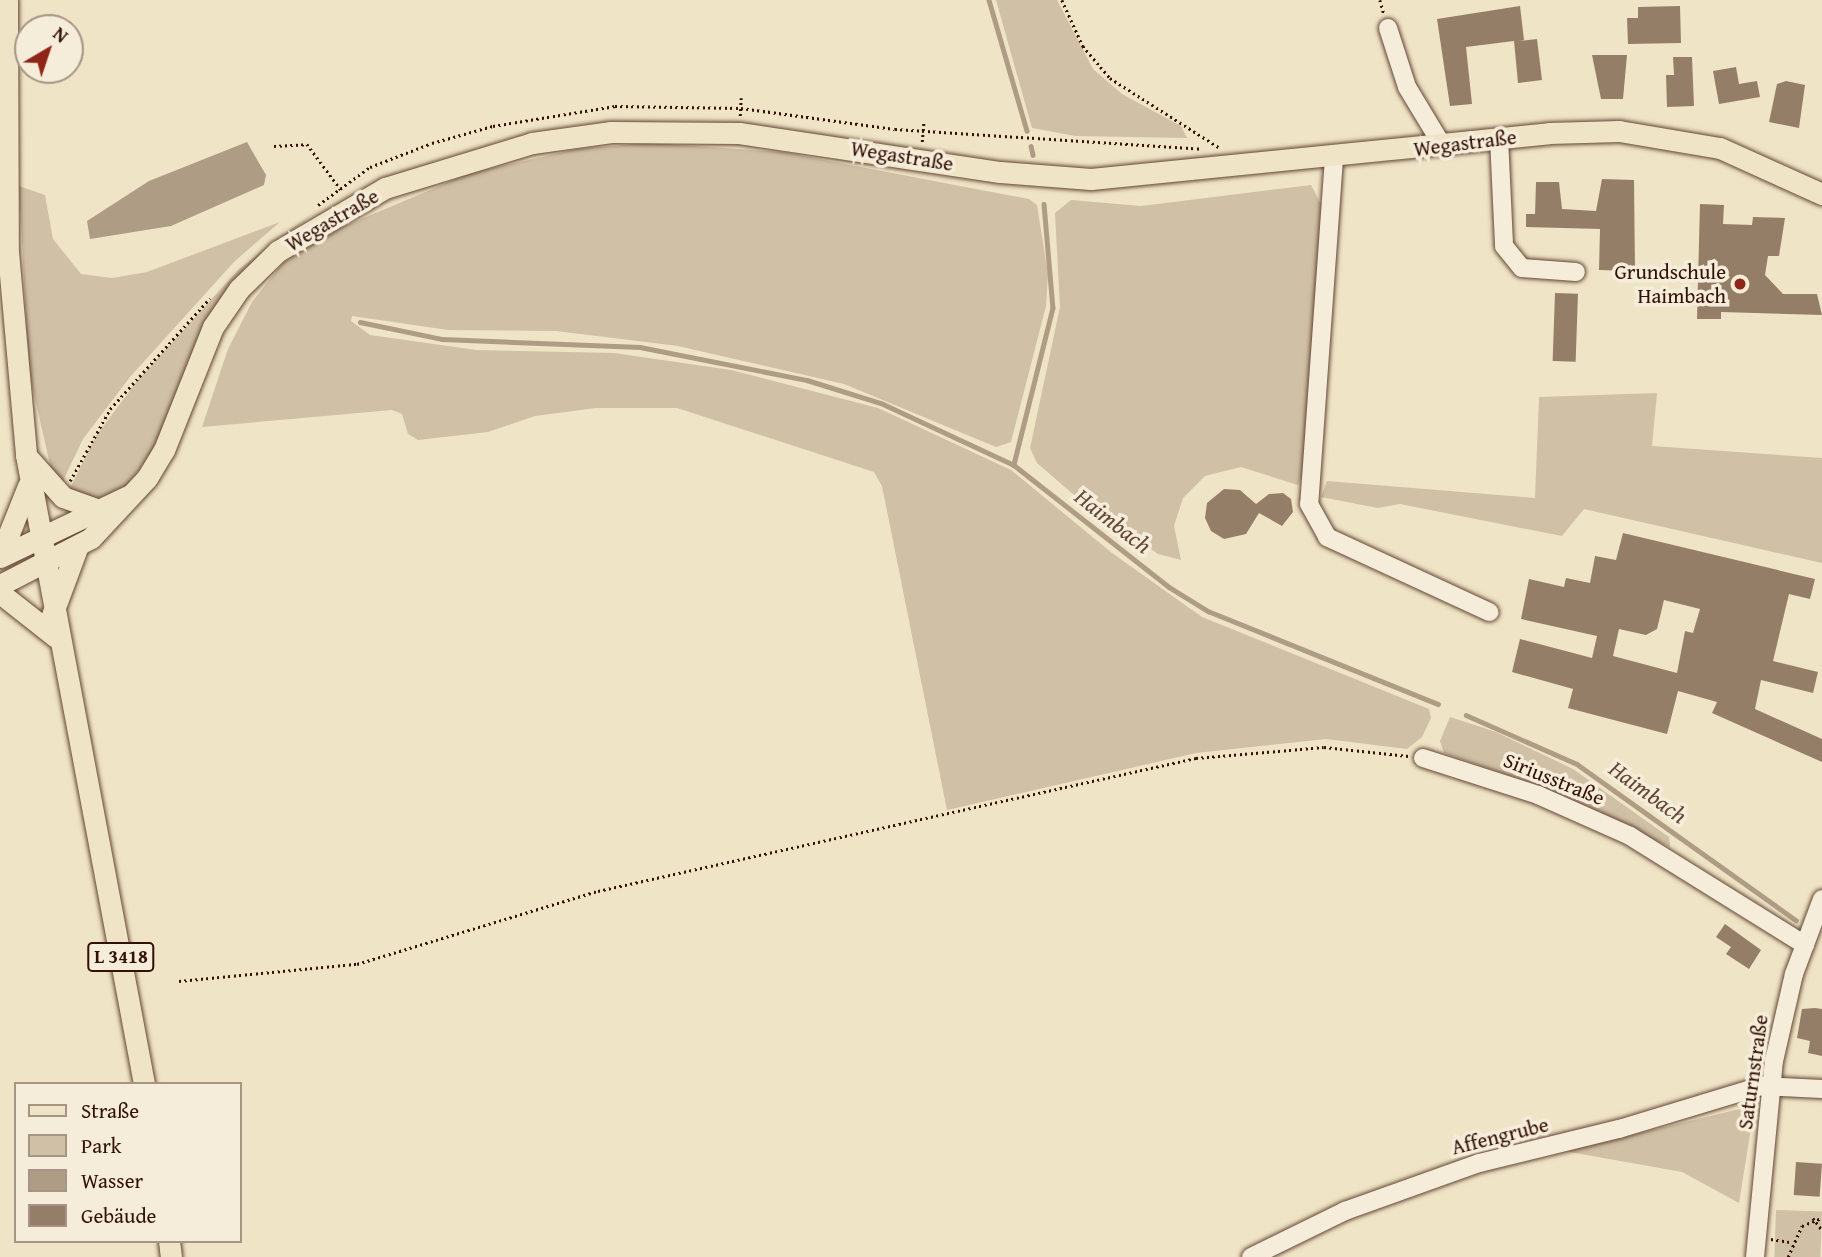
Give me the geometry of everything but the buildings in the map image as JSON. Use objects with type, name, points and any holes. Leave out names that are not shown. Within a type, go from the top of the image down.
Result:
[{"type":"main road","name":"L 3418","points":[[7,0],[7,219],[26,455],[56,637],[144,1082]]},
{"type":"main road","name":"Wegastraße","points":[[0,585],[77,548],[107,524],[133,493],[164,450],[199,356],[239,289],[278,251],[346,197],[463,161],[611,132],[739,133],[921,159],[1091,179],[1334,158],[1499,138],[1588,131],[1686,139],[1746,156],[1822,194]]},
{"type":"main road","points":[[26,455],[62,497],[98,510]]},
{"type":"main road","points":[[0,556],[30,481]]},
{"type":"main road","name":"Wegastraße","points":[[0,556],[39,541],[133,493]]},
{"type":"main road","points":[[52,615],[77,548]]},
{"type":"main road","points":[[0,593],[56,637]]},
{"type":"street","points":[[1388,28],[1407,87],[1442,145]]},
{"type":"street","points":[[1499,138],[1504,246],[1522,268],[1576,272]]},
{"type":"street","points":[[1334,158],[1309,504],[1327,537],[1489,612]]},
{"type":"street","name":"Siriusstraße","points":[[1423,758],[1538,795],[1630,836],[1805,945]]},
{"type":"street","name":"Saturnstraße","points":[[1755,1257],[1771,1084],[1805,945],[1822,899]]},
{"type":"street","points":[[1771,1084],[1822,1089]]},
{"type":"street","name":"Affengrube","points":[[1251,1257],[1345,1211],[1446,1173],[1771,1084]]},
{"type":"path","points":[[1062,0],[1083,46],[1110,78],[1212,139]]},
{"type":"path","points":[[309,211],[346,197],[370,167],[454,136],[588,108],[741,108],[924,131],[1225,154]]},
{"type":"path","points":[[921,159],[924,121]]},
{"type":"path","points":[[274,146],[307,144],[346,197]]},
{"type":"path","points":[[66,489],[110,409],[215,292]]},
{"type":"path","points":[[179,981],[357,964],[598,891],[1196,758],[1324,747],[1423,758]]},
{"type":"path","points":[[1813,1218],[1822,1219]]},
{"type":"path","points":[[1813,1218],[1822,1230]]},
{"type":"path","points":[[1788,1257],[1791,1242],[1813,1218]]},
{"type":"path","points":[[1775,1239],[1791,1242]]},
{"type":"green space","points":[[996,0],[1057,0],[1093,69],[1122,94],[1181,126],[1187,138],[1075,136],[1032,128]]},
{"type":"green space","points":[[648,143],[782,152],[1029,199],[1037,205],[1048,274],[1046,306],[1011,442],[996,447],[844,384],[678,346],[556,331],[448,330],[352,316],[351,321],[370,335],[476,350],[614,353],[731,370],[878,408],[1011,470],[1112,553],[1202,617],[1429,709],[1431,718],[1422,737],[1407,749],[1326,739],[1196,753],[947,810],[882,486],[874,472],[677,408],[596,408],[535,416],[488,432],[418,440],[408,434],[402,414],[392,410],[202,427],[228,349],[252,302],[283,263],[333,231],[468,174],[577,149]]},
{"type":"green space","points":[[1311,185],[1321,204],[1304,472],[1298,485],[1241,467],[1205,476],[1183,498],[1174,526],[1181,560],[1158,554],[1073,494],[1037,463],[1030,448],[1060,307],[1055,213],[1071,200],[1141,206]]},
{"type":"green space","points":[[19,186],[45,195],[53,239],[81,274],[112,278],[147,272],[280,222],[234,262],[130,377],[83,439],[61,485],[51,469],[29,372]]},
{"type":"green space","points":[[317,210],[272,246],[158,444],[127,486],[99,499],[68,492],[96,436],[137,381],[239,269]]},
{"type":"green space","points":[[1657,393],[1652,446],[1822,458],[1822,563],[1584,509],[1562,536],[1400,504],[1378,508],[1321,497],[1327,481],[1535,498],[1539,397]]},
{"type":"green space","points":[[1450,717],[1496,732],[1573,769],[1669,837],[1670,847],[1542,787],[1444,753],[1440,741]]},
{"type":"green space","points":[[1740,1109],[1752,1122],[1739,1203],[1682,1172],[1564,1151]]},
{"type":"green space","points":[[1776,1210],[1822,1212],[1820,1257],[1774,1257]]},
{"type":"water","points":[[247,142],[266,175],[264,185],[171,226],[90,239],[87,221],[149,181]]},
{"type":"waterway","name":"Haimbach","points":[[989,0],[1027,131]]},
{"type":"waterway","name":"Haimbach","points":[[1031,146],[1033,155]]},
{"type":"waterway","name":"Haimbach","points":[[1044,204],[1053,308],[1014,465],[1169,587],[1208,611],[1438,704]]},
{"type":"waterway","points":[[360,322],[442,339],[640,347],[807,380],[881,403],[1014,465]]},
{"type":"waterway","name":"Haimbach","points":[[1466,715],[1577,764],[1796,920]]},
{"type":"place","name":"Grundschule Haimbach","points":[[1740,284]]}]
